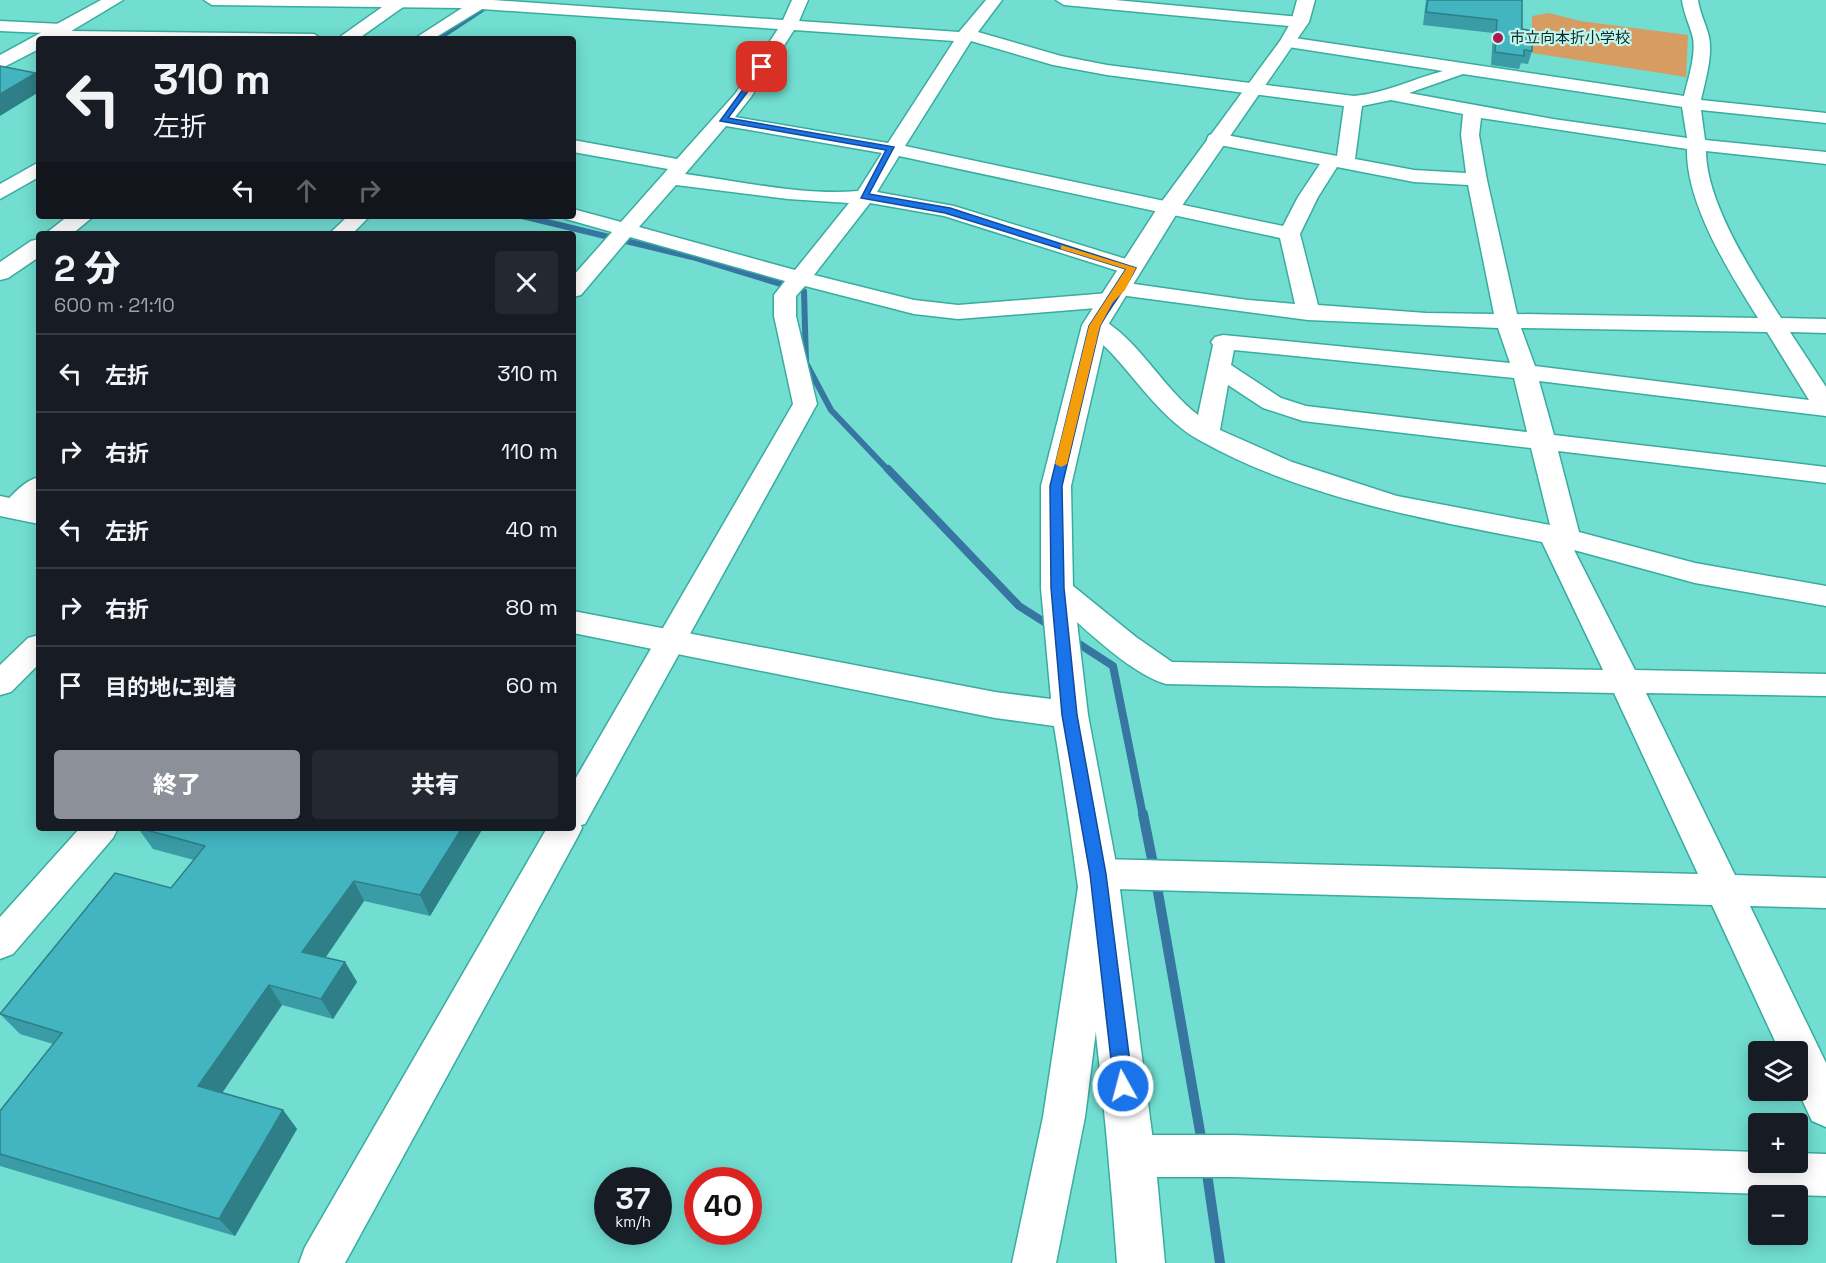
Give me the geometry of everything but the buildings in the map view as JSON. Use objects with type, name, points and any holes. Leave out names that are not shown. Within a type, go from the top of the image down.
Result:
[{"type":"street","points":[[0,26],[49,36],[114,0]]},
{"type":"street","points":[[212,0],[444,2],[562,6],[789,25],[965,35],[1059,61],[1107,70],[1315,98],[1354,101],[1392,95],[1415,84],[1464,70]]},
{"type":"street","points":[[576,287],[742,97],[789,25],[800,0]]},
{"type":"street","points":[[576,809],[805,404],[785,316],[795,285],[864,196],[891,149],[965,35],[994,0]]},
{"type":"street","points":[[1064,0],[1298,22],[1464,70],[1637,96],[1671,98],[1690,104],[1826,118]]},
{"type":"street","points":[[1690,0],[1692,17],[1701,38],[1699,70],[1690,104],[1696,158],[1708,205],[1744,278],[1826,407]]},
{"type":"street","points":[[351,36],[402,2]]},
{"type":"street","points":[[428,36],[485,5]]},
{"type":"street","points":[[1141,1263],[1111,875],[1070,715],[1059,602],[1056,486],[1095,326],[1168,209],[1298,22]]},
{"type":"street","points":[[0,63],[36,43]]},
{"type":"street","points":[[0,72],[20,76]]},
{"type":"street","points":[[1392,95],[1472,112],[1696,143],[1826,158]]},
{"type":"street","points":[[1308,313],[1290,234],[1308,197],[1339,162],[1354,101]]},
{"type":"street","points":[[1472,112],[1470,135],[1477,180],[1507,321],[1525,372],[1542,441],[1560,536],[1625,682],[1826,1107]]},
{"type":"street","points":[[723,120],[891,149],[1290,234]]},
{"type":"street","points":[[1216,139],[1414,176],[1477,180]]},
{"type":"street","points":[[576,147],[676,172],[788,193],[843,198],[864,196],[947,210],[1120,286],[1236,306],[1426,320],[1826,326]]},
{"type":"street","points":[[0,193],[36,170]]},
{"type":"street","points":[[576,215],[620,237],[795,285],[914,307],[958,312],[1120,286]]},
{"type":"street","points":[[61,231],[79,219]]},
{"type":"street","points":[[342,231],[356,219]]},
{"type":"street","points":[[0,243],[36,249]]},
{"type":"street","points":[[0,273],[36,249]]},
{"type":"street","points":[[1207,434],[1223,342],[1236,306]]},
{"type":"street","points":[[1095,326],[1114,341],[1173,408],[1207,434],[1283,468],[1393,504],[1560,536],[1594,547],[1735,583],[1826,596]]},
{"type":"street","points":[[1223,342],[1525,372],[1826,407]]},
{"type":"street","points":[[1219,368],[1272,403],[1303,413],[1826,475]]},
{"type":"street","points":[[18,509],[36,488]]},
{"type":"street","points":[[1059,602],[1166,673],[1826,685]]},
{"type":"street","points":[[576,623],[995,705],[1070,715]]},
{"type":"street","points":[[0,684],[36,649]]},
{"type":"street","points":[[0,943],[98,831]]},
{"type":"street","points":[[321,1263],[563,831]]},
{"type":"street","points":[[1111,875],[1826,893]]},
{"type":"street","points":[[1034,1263],[1111,875]]},
{"type":"street","points":[[1132,1156],[1233,1156],[1826,1175]]},
{"type":"shaded area","points":[[1549,13],[1580,21],[1688,35],[1686,77],[1532,53],[1532,16]]},
{"type":"waterway","points":[[443,36],[497,0]]},
{"type":"waterway","points":[[534,219],[692,257],[804,291],[806,363],[831,410],[889,471]]},
{"type":"waterway","points":[[888,469],[1019,606],[1052,627]]},
{"type":"waterway","points":[[1073,640],[1113,666],[1143,816]]},
{"type":"waterway","points":[[1143,814],[1154,869]]},
{"type":"waterway","points":[[1156,881],[1202,1143]]},
{"type":"waterway","points":[[1206,1167],[1220,1263]]},
{"type":"slow traffic","points":[[1061,464],[1095,326],[1109,300],[1120,290],[1131,268],[1064,247]]},
{"type":"place","name":"市立向本折小学校","points":[[1498,38]]},
{"type":"route","points":[[762,67],[723,120],[891,149],[864,196],[947,210],[1131,268],[1120,290],[1109,300],[1095,326],[1056,486],[1057,588],[1070,715],[1098,874],[1123,1086]]}]
